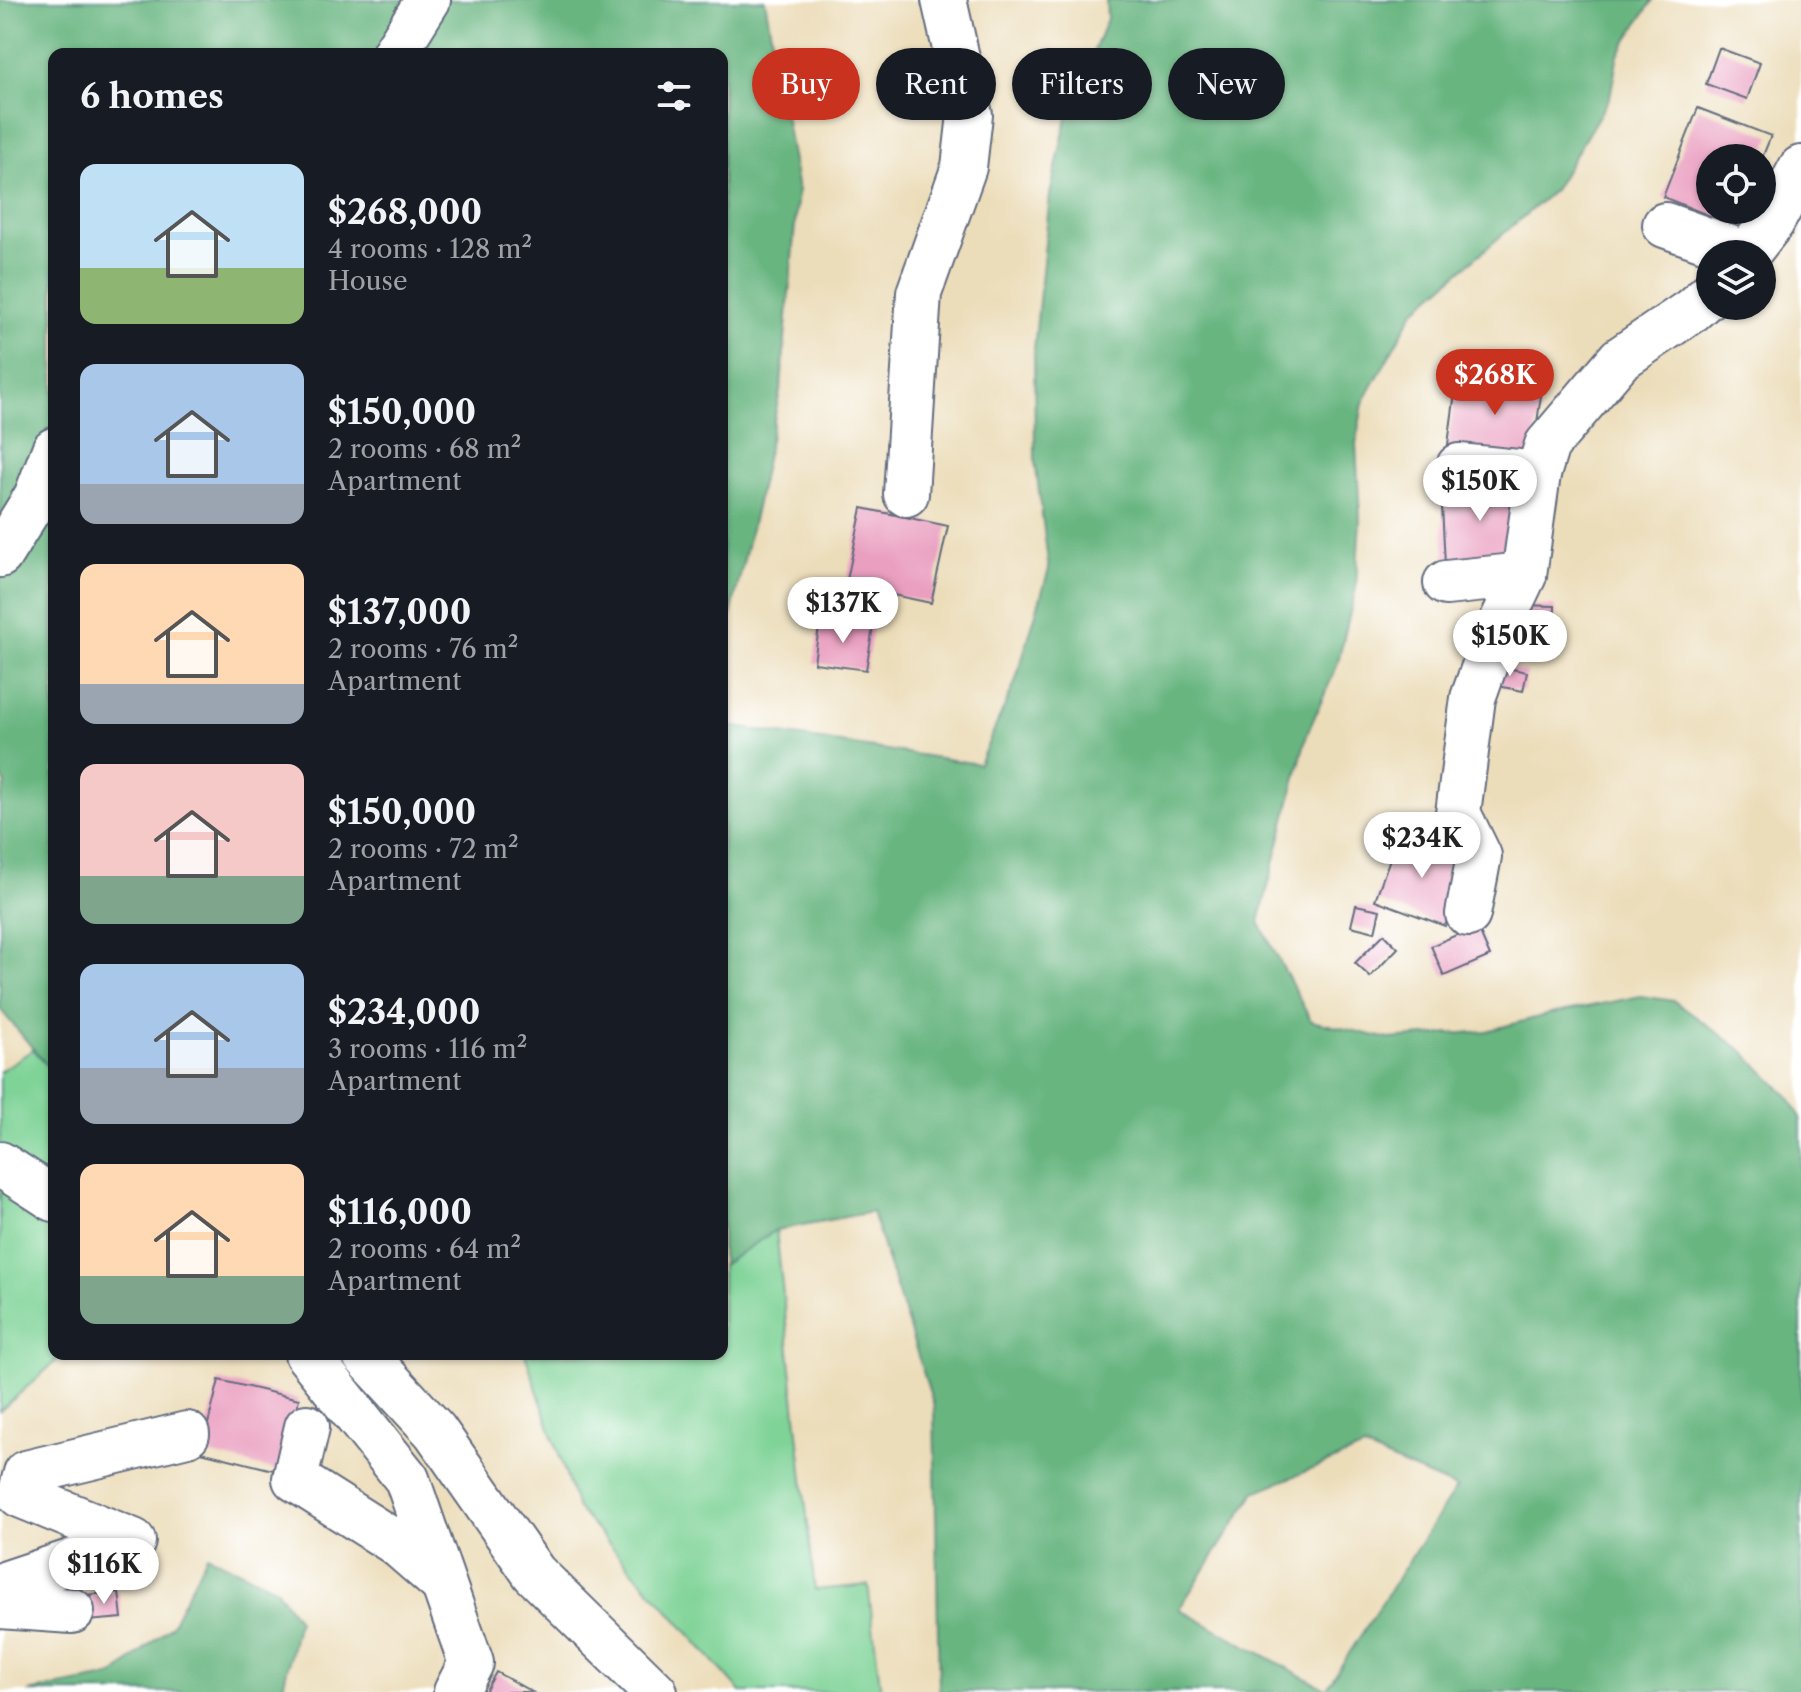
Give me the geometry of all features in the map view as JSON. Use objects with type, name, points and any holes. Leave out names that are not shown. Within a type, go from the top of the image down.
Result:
[{"type":"street","points":[[398,48],[428,0]]},
{"type":"street","points":[[906,494],[919,293],[964,167],[970,115],[944,0]]},
{"type":"street","points":[[1758,240],[1772,222],[1801,168]]},
{"type":"street","points":[[1665,225],[1707,240]]},
{"type":"street","points":[[1468,914],[1479,856],[1458,813],[1473,698],[1495,636],[1524,575],[1538,474],[1547,445],[1620,359],[1696,306]]},
{"type":"street","points":[[1,554],[36,497],[48,466]]},
{"type":"street","points":[[1459,466],[1538,474]]},
{"type":"street","points":[[1446,583],[1524,575]]},
{"type":"street","points":[[0,1164],[48,1196]]},
{"type":"street","points":[[312,1360],[407,1479],[471,1663],[456,1692]]},
{"type":"street","points":[[370,1360],[435,1431],[534,1573],[655,1692]]},
{"type":"street","points":[[307,1427],[295,1479],[396,1543],[444,1585]]},
{"type":"street","points":[[0,1589],[7,1583],[133,1541],[20,1495],[26,1473],[187,1434]]},
{"type":"street","points":[[0,1606],[72,1611]]},
{"type":"green space","points":[[0,0],[765,0],[773,48],[752,48],[752,120],[786,120],[798,190],[781,386],[728,627],[728,48],[48,48],[48,1067],[0,1009],[0,801],[6,784],[0,774]]},
{"type":"green space","points":[[1106,0],[1653,0],[1618,54],[1610,97],[1554,190],[1414,311],[1363,403],[1356,444],[1360,518],[1356,588],[1337,666],[1307,734],[1259,922],[1311,1021],[1389,1039],[1487,1031],[1546,1015],[1641,996],[1674,1001],[1743,1051],[1790,1098],[1801,1118],[1801,1692],[939,1692],[934,1406],[872,1212],[776,1230],[728,1261],[728,726],[979,764],[1015,683],[1049,569],[1035,461],[1034,349],[1050,195],[1066,120],[1152,120],[1152,48],[1095,48],[1107,19]],"holes":[[[1364,1448],[1456,1488],[1326,1689],[1179,1609],[1255,1492]]]},
{"type":"green space","points":[[34,1049],[48,1066],[48,1360],[57,1360],[0,1411],[0,1071]]},
{"type":"green space","points":[[776,1230],[815,1590],[868,1585],[881,1692],[741,1692],[577,1508],[527,1360],[728,1360],[728,1261]]},
{"type":"green space","points":[[207,1555],[275,1588],[298,1620],[282,1692],[28,1692],[113,1676],[171,1626]]},
{"type":"building","points":[[1719,48],[1760,63],[1747,99],[1706,84]]},
{"type":"building","points":[[1698,108],[1771,136],[1768,144],[1696,144],[1696,210],[1663,197]]},
{"type":"building","points":[[1458,370],[1543,382],[1531,463],[1447,452]]},
{"type":"building","points":[[1515,481],[1519,561],[1445,565],[1441,485]]},
{"type":"building","points":[[862,508],[948,526],[931,603],[846,585]]},
{"type":"building","points":[[1522,605],[1555,606],[1554,633],[1521,632]]},
{"type":"building","points":[[820,619],[873,627],[866,670],[814,663]]},
{"type":"building","points":[[1497,666],[1527,672],[1523,691],[1493,685]]},
{"type":"building","points":[[1399,834],[1470,860],[1445,926],[1375,900]]},
{"type":"building","points":[[1356,905],[1380,910],[1375,932],[1351,926]]},
{"type":"building","points":[[1477,926],[1490,956],[1444,976],[1431,946]]},
{"type":"building","points":[[1384,934],[1398,948],[1370,977],[1355,963]]},
{"type":"building","points":[[219,1380],[299,1399],[281,1472],[201,1452]]},
{"type":"building","points":[[119,1592],[122,1618],[88,1621],[85,1595]]},
{"type":"building","points":[[496,1672],[532,1692],[485,1692]]}]
